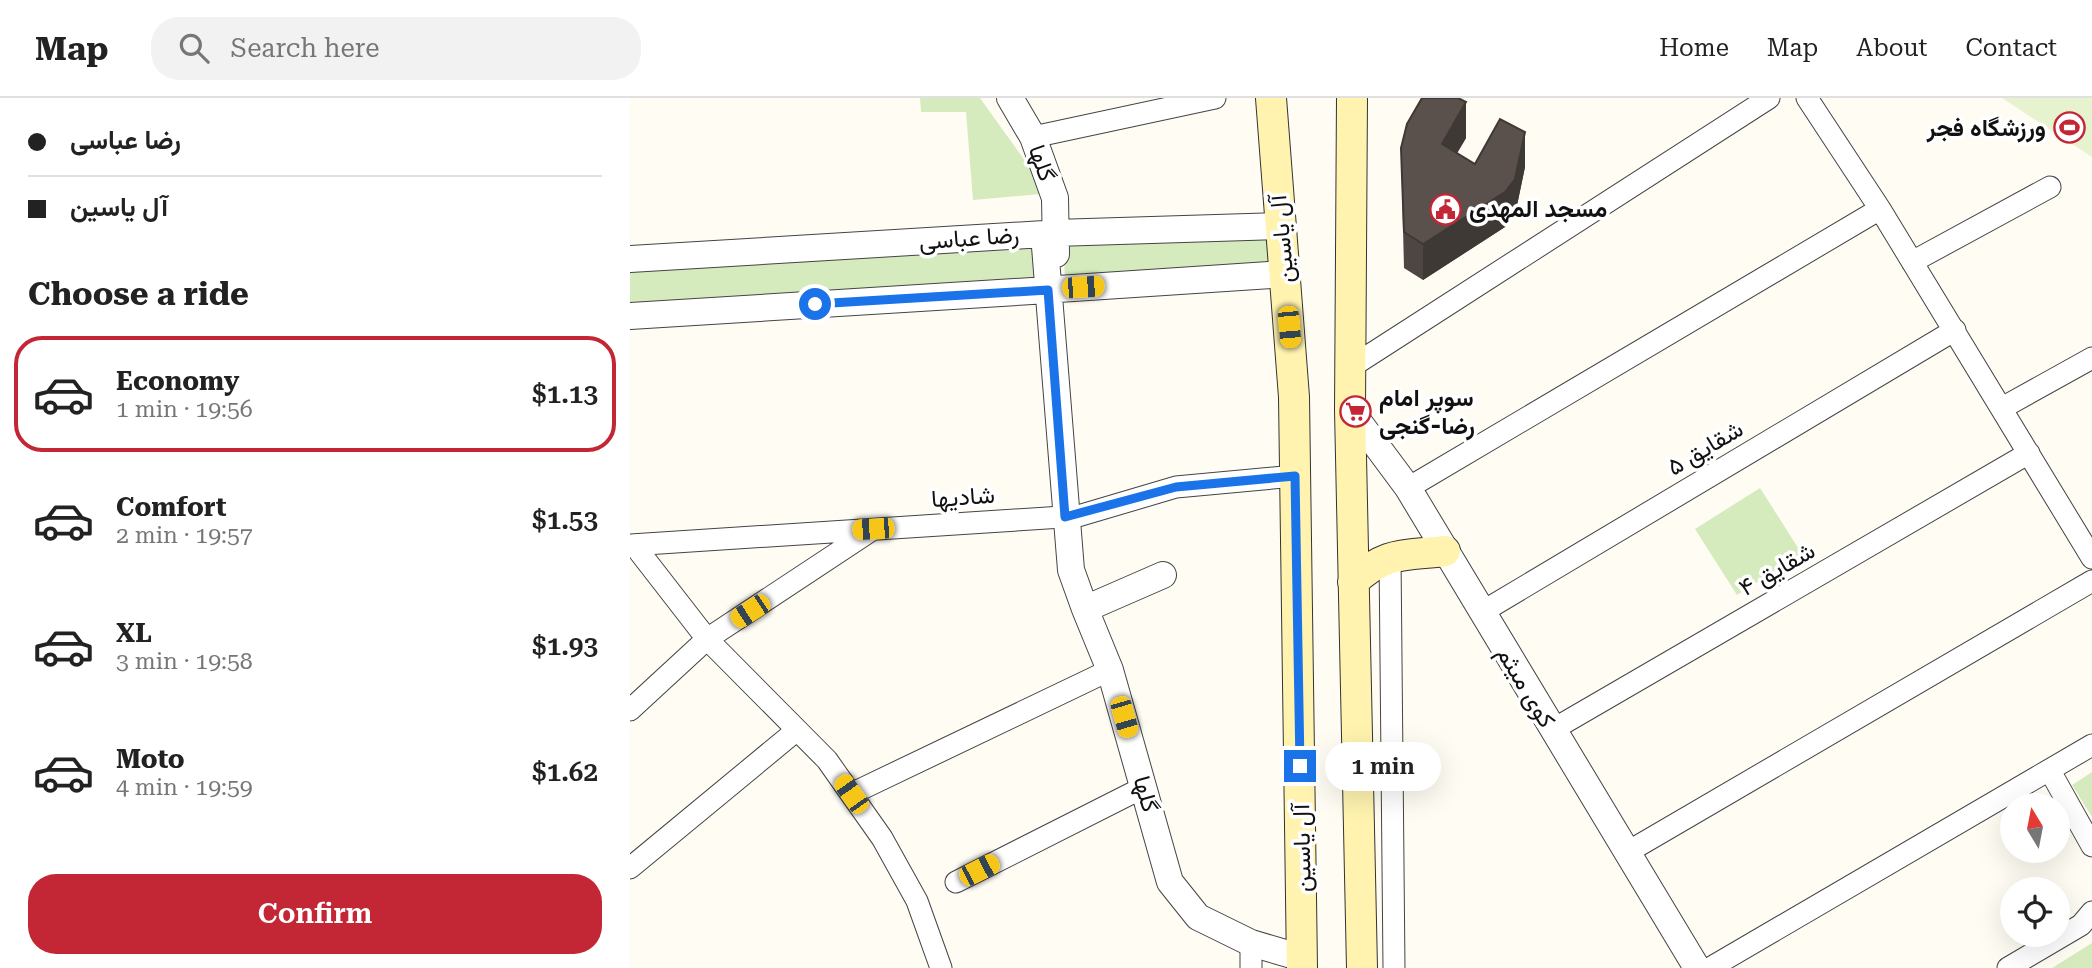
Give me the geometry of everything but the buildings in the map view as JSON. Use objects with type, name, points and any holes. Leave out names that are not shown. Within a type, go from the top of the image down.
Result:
[{"type":"main road","name":"آل یاسین","points":[[1271,98],[1294,397],[1302,963]]},
{"type":"main road","points":[[1352,98],[1350,411],[1362,968]]},
{"type":"main road","points":[[1353,582],[1371,565],[1390,556],[1446,551]]},
{"type":"street","name":"گلها","points":[[1010,98],[1033,136],[1055,198],[1053,289],[1071,516],[1071,570],[1110,670],[1170,881],[1198,917],[1251,956],[1302,963]]},
{"type":"street","points":[[1033,136],[1215,98]]},
{"type":"street","points":[[1350,367],[1769,98]]},
{"type":"street","points":[[1807,98],[1880,209],[2091,554]]},
{"type":"street","points":[[1912,262],[2050,187]]},
{"type":"street","points":[[1408,488],[1880,209]]},
{"type":"street","name":"رضا عباسی","points":[[1055,233],[1281,226]]},
{"type":"street","name":"رضا عباسی","points":[[630,259],[1044,234],[1053,289]]},
{"type":"street","points":[[630,316],[1285,274]]},
{"type":"street","name":"شقایق ۵","points":[[1482,612],[1955,330]]},
{"type":"street","points":[[2002,408],[2092,358]]},
{"type":"street","name":"کوی میثم","points":[[1350,411],[1408,488],[1697,968]]},
{"type":"street","name":"شقایق ۴","points":[[1552,730],[2029,453]]},
{"type":"street","name":"شادیها","points":[[632,545],[1071,516],[1176,487],[1295,476]]},
{"type":"street","points":[[630,710],[707,639],[873,529]]},
{"type":"street","points":[[632,545],[707,639],[827,760],[882,838],[917,901],[941,968]]},
{"type":"street","points":[[1390,556],[1394,968]]},
{"type":"street","points":[[1085,608],[1163,575]]},
{"type":"street","points":[[1626,853],[2092,581]]},
{"type":"street","points":[[851,794],[1110,670]]},
{"type":"street","points":[[630,868],[797,730]]},
{"type":"street","points":[[1710,968],[2092,745]]},
{"type":"street","points":[[2050,771],[2092,846]]},
{"type":"street","points":[[956,882],[1144,787]]},
{"type":"street","points":[[2008,968],[2081,925],[2092,912]]},
{"type":"green space","points":[[920,98],[980,98],[1041,183],[1041,194],[973,200],[966,112],[921,112]]},
{"type":"green space","name":"ورزشگاه فجر","points":[[2002,98],[2092,98],[2092,157]]},
{"type":"green space","points":[[1272,236],[1277,266],[1065,280],[1063,240]]},
{"type":"green space","points":[[1040,243],[1044,284],[630,306],[630,272]]},
{"type":"green space","points":[[1760,488],[1802,554],[1737,595],[1695,529]]},
{"type":"green space","points":[[2092,772],[2092,817],[2072,785]]},
{"type":"green space","points":[[2092,943],[2092,968],[2052,968]]},
{"type":"place","name":"ورزشگاه فجر","points":[[2069,128]]},
{"type":"place","name":"مسجد المهدی","points":[[1446,209]]},
{"type":"place","name":"سوپر امام رضا-گنجی","points":[[1356,412]]},
{"type":"route","points":[[815,304],[1048,290],[1065,517],[1078,516],[1176,487],[1295,476],[1300,766]]}]
